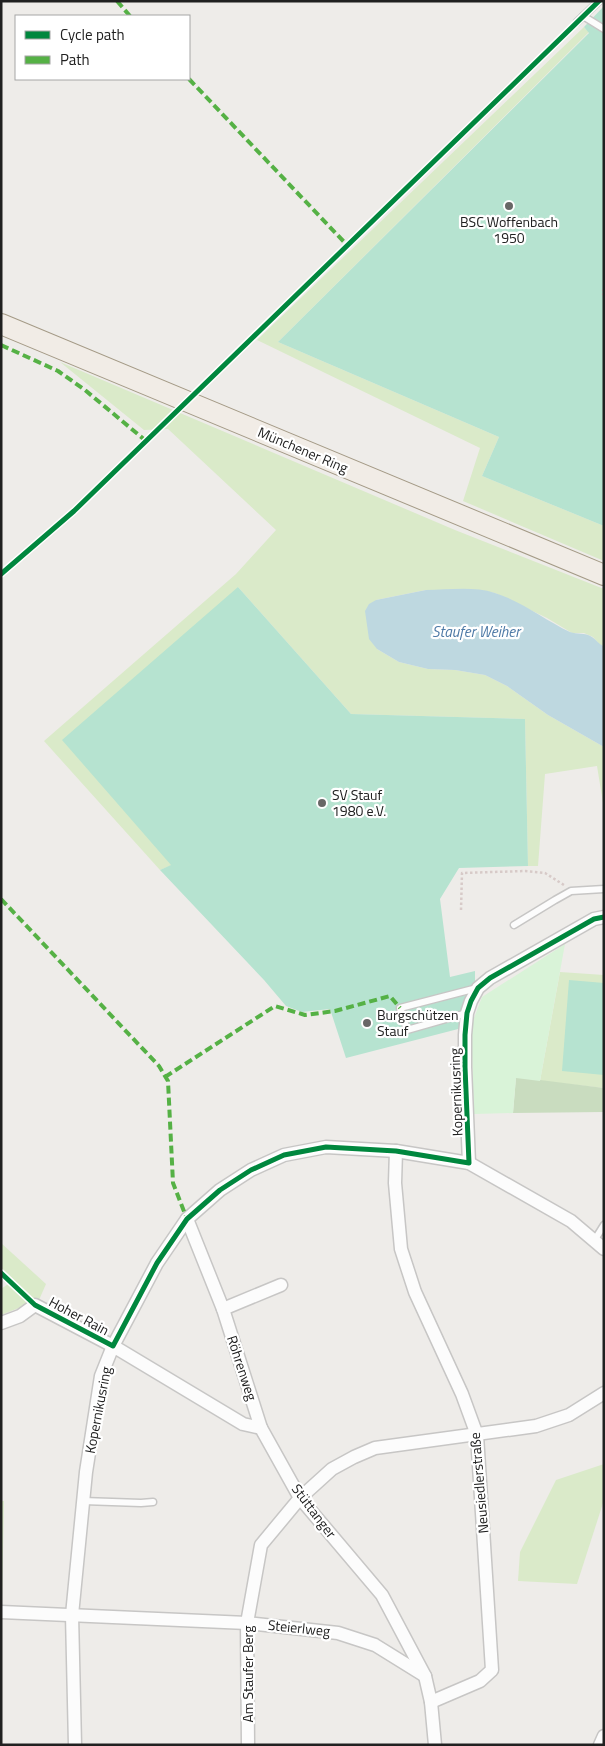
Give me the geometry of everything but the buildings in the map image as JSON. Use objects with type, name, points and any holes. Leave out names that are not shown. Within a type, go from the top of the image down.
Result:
[{"type":"main road","name":"Münchener Ring","points":[[1,324],[604,576]]},
{"type":"street","name":"Kopernikusring","points":[[469,1163],[465,1035],[467,1013],[478,988],[497,973],[594,919],[604,917]]},
{"type":"street","name":"Kopernikusring","points":[[75,1745],[72,1615],[86,1472],[101,1376],[113,1346],[157,1263],[187,1219],[220,1190],[251,1170],[284,1155],[326,1147],[396,1151],[469,1163],[571,1221],[599,1245]]},
{"type":"street","name":"Neusiedlerstraße","points":[[396,1151],[395,1182],[402,1249],[415,1292],[462,1394],[477,1435],[492,1670],[480,1682],[431,1702]]},
{"type":"street","name":"Röhrenweg","points":[[187,1219],[223,1309],[262,1428]]},
{"type":"street","points":[[223,1309],[280,1285]]},
{"type":"street","name":"Hoher Rain","points":[[1,1323],[20,1316],[35,1305],[113,1346]]},
{"type":"street","points":[[113,1346],[243,1424],[262,1428]]},
{"type":"street","name":"Am Staufer Berg","points":[[248,1745],[247,1623],[262,1545],[300,1498],[332,1469],[354,1456],[375,1448],[536,1426],[569,1415],[604,1393]]},
{"type":"street","name":"Stüttanger","points":[[262,1428],[300,1498],[382,1595],[425,1676],[431,1702],[435,1745]]},
{"type":"street","points":[[1,1612],[72,1615]]},
{"type":"street","name":"Steierlweg","points":[[72,1615],[247,1623],[338,1633],[375,1645],[425,1676]]},
{"type":"street","points":[[600,1745],[604,1736]]},
{"type":"lane","points":[[577,22],[599,1]]},
{"type":"lane","points":[[583,16],[604,29]]},
{"type":"lane","points":[[514,926],[571,891],[604,889]]},
{"type":"lane","points":[[467,1013],[407,1030],[400,1008],[478,988]]},
{"type":"lane","points":[[599,1245],[604,1225]]},
{"type":"lane","points":[[83,1501],[153,1502]]},
{"type":"path","points":[[604,289],[602,293],[604,295]]},
{"type":"path","points":[[461,910],[462,873],[525,871],[545,873],[558,880],[571,891]]},
{"type":"green space","name":"BSC Woffenbach 1950","points":[[604,6],[604,526],[482,476],[499,437],[278,342],[589,33],[584,27]]},
{"type":"green space","points":[[584,27],[589,32],[278,342],[499,437],[482,476],[604,526],[604,561],[463,501],[480,448],[257,340]]},
{"type":"green space","points":[[60,362],[455,530],[604,589],[604,646],[600,645],[593,637],[584,633],[572,633],[547,618],[495,593],[476,590],[426,590],[376,600],[377,649],[399,662],[428,669],[455,670],[485,675],[507,686],[548,715],[604,747],[604,809],[597,766],[545,774],[538,866],[528,866],[525,719],[351,714],[238,587],[172,865],[160,870],[44,741],[236,574],[276,530],[168,429],[144,430]]},
{"type":"green space","name":"SV Stauf 1980 e.V.","points":[[238,587],[351,714],[525,719],[528,866],[459,868],[440,899],[450,977],[475,971],[475,983],[462,1028],[346,1058],[330,1009],[302,1012],[286,1006],[264,980],[160,870],[171,865],[62,740]]},
{"type":"green space","points":[[565,944],[540,1081],[516,1078],[513,1113],[474,1114],[471,1026],[482,997]]},
{"type":"green space","points":[[560,972],[604,975],[604,1088],[540,1081]]},
{"type":"green space","points":[[569,980],[604,983],[604,1075],[562,1071]]},
{"type":"green space","points":[[516,1077],[604,1088],[604,1112],[513,1113]]},
{"type":"green space","points":[[1,1243],[46,1284],[39,1300],[1,1315],[1,1289],[14,1280],[1,1268]]},
{"type":"green space","points":[[604,1464],[604,1500],[577,1584],[518,1581],[520,1552],[556,1480]]},
{"type":"green space","points":[[1,1501],[4,1501],[2,1603],[1,1603]]},
{"type":"water","name":"Staufer Weiher","points":[[469,589],[505,596],[570,632],[589,635],[604,646],[604,747],[548,715],[507,686],[485,675],[455,670],[428,669],[399,662],[377,649],[369,639],[365,611],[369,604],[376,600],[426,590]]},
{"type":"marked path","points":[[117,1],[129,15]]},
{"type":"marked path","points":[[190,80],[347,245]]},
{"type":"marked path","points":[[1,345],[58,371],[85,390],[146,441]]},
{"type":"marked path","points":[[1,899],[159,1066],[168,1081],[173,1183],[187,1219]]},
{"type":"marked path","points":[[165,1077],[275,1006],[305,1015],[335,1011],[390,996],[400,1008]]},
{"type":"cycle path","points":[[1,574],[74,511],[599,1]]},
{"type":"cycle path","points":[[1,1273],[35,1305],[113,1346],[157,1263],[187,1219],[220,1190],[251,1170],[284,1155],[326,1147],[396,1151],[469,1163],[465,1035],[467,1013],[478,988],[490,978],[594,919],[604,917]]},
{"type":"place","name":"BSC Woffenbach 1950","points":[[509,206]]},
{"type":"place","name":"SV Stauf 1980 e.V.","points":[[322,803]]},
{"type":"place","name":"Burgschützen Stauf","points":[[367,1023]]}]
